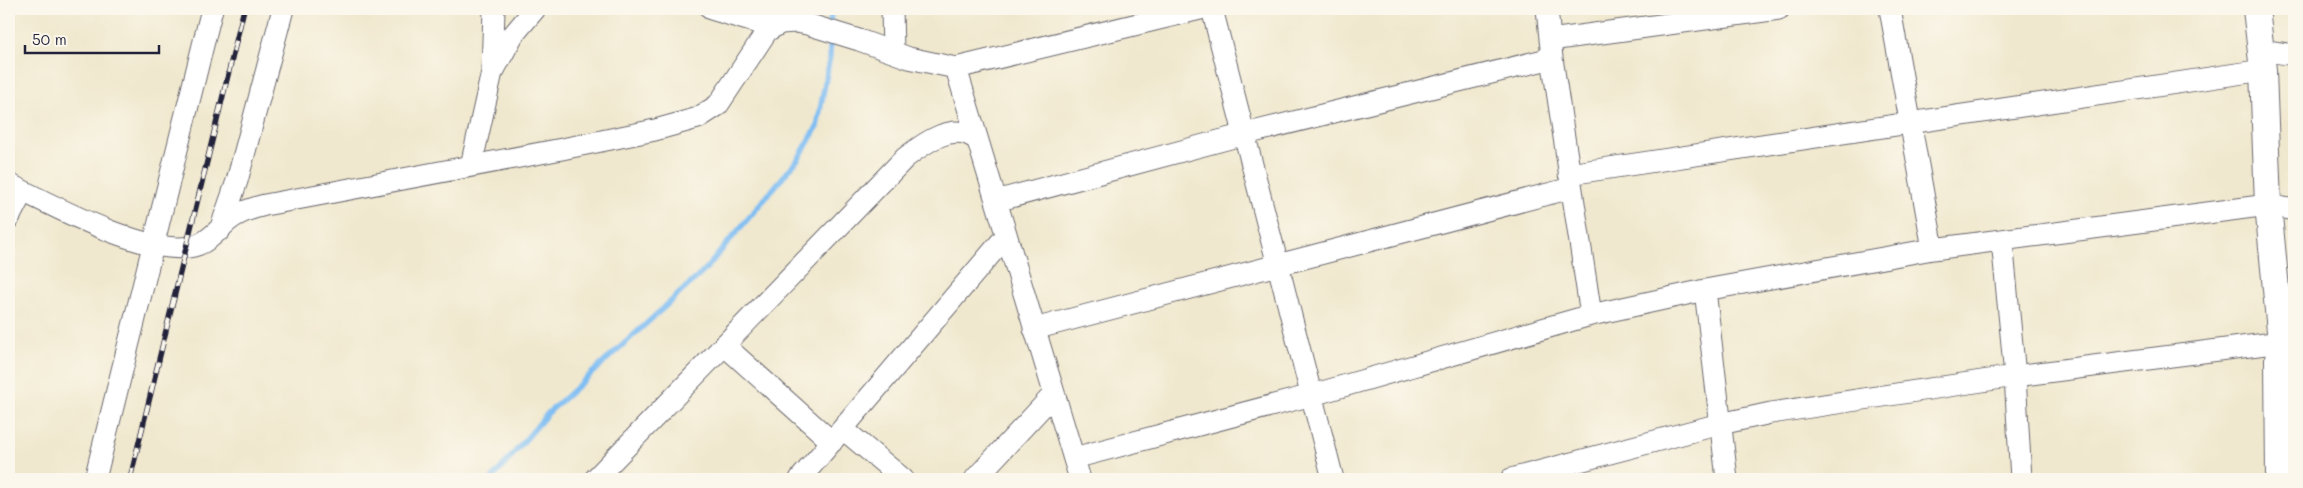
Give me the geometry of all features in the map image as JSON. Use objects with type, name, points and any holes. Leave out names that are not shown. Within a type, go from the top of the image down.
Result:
[{"type":"street","points":[[94,479],[212,9]]},
{"type":"street","points":[[220,230],[237,181],[283,9]]},
{"type":"street","points":[[471,166],[492,72],[494,9]]},
{"type":"street","points":[[492,72],[513,35],[535,9]]},
{"type":"street","points":[[710,9],[807,24],[924,63],[956,68],[1200,9]]},
{"type":"street","points":[[892,9],[893,52]]},
{"type":"street","points":[[1212,9],[1333,479]]},
{"type":"street","points":[[1547,9],[1551,49],[1591,315]]},
{"type":"street","points":[[996,201],[1551,49],[1779,9]]},
{"type":"street","points":[[1890,9],[1932,249]]},
{"type":"street","points":[[2256,9],[2262,60],[2268,205],[2284,354],[2279,479]]},
{"type":"street","points":[[9,218],[16,188],[96,225],[153,244],[187,249],[200,245],[237,216],[265,205],[655,130],[698,118],[718,105],[775,20]]},
{"type":"street","points":[[1034,329],[1279,265],[1570,181],[2294,55]]},
{"type":"street","points":[[956,68],[1053,395],[1080,479]]},
{"type":"street","points":[[595,479],[905,158],[939,136],[961,133],[971,134],[977,140]]},
{"type":"street","points":[[1074,458],[1312,395],[1591,315],[1705,290],[1932,249],[2268,205],[2294,210]]},
{"type":"street","points":[[800,479],[1006,236]]},
{"type":"street","points":[[2002,240],[2015,376],[2021,479]]},
{"type":"street","points":[[1705,290],[1727,479]]},
{"type":"street","points":[[724,345],[838,435],[903,479]]},
{"type":"street","points":[[1512,479],[1720,424],[1854,399],[2015,376],[2284,354]]},
{"type":"street","points":[[974,479],[1053,395]]},
{"type":"waterway","points":[[830,27],[831,9]]},
{"type":"waterway","points":[[492,479],[548,413],[704,271],[799,158],[817,127],[830,56],[830,36]]},
{"type":"railway","points":[[130,479],[244,9]]}]
